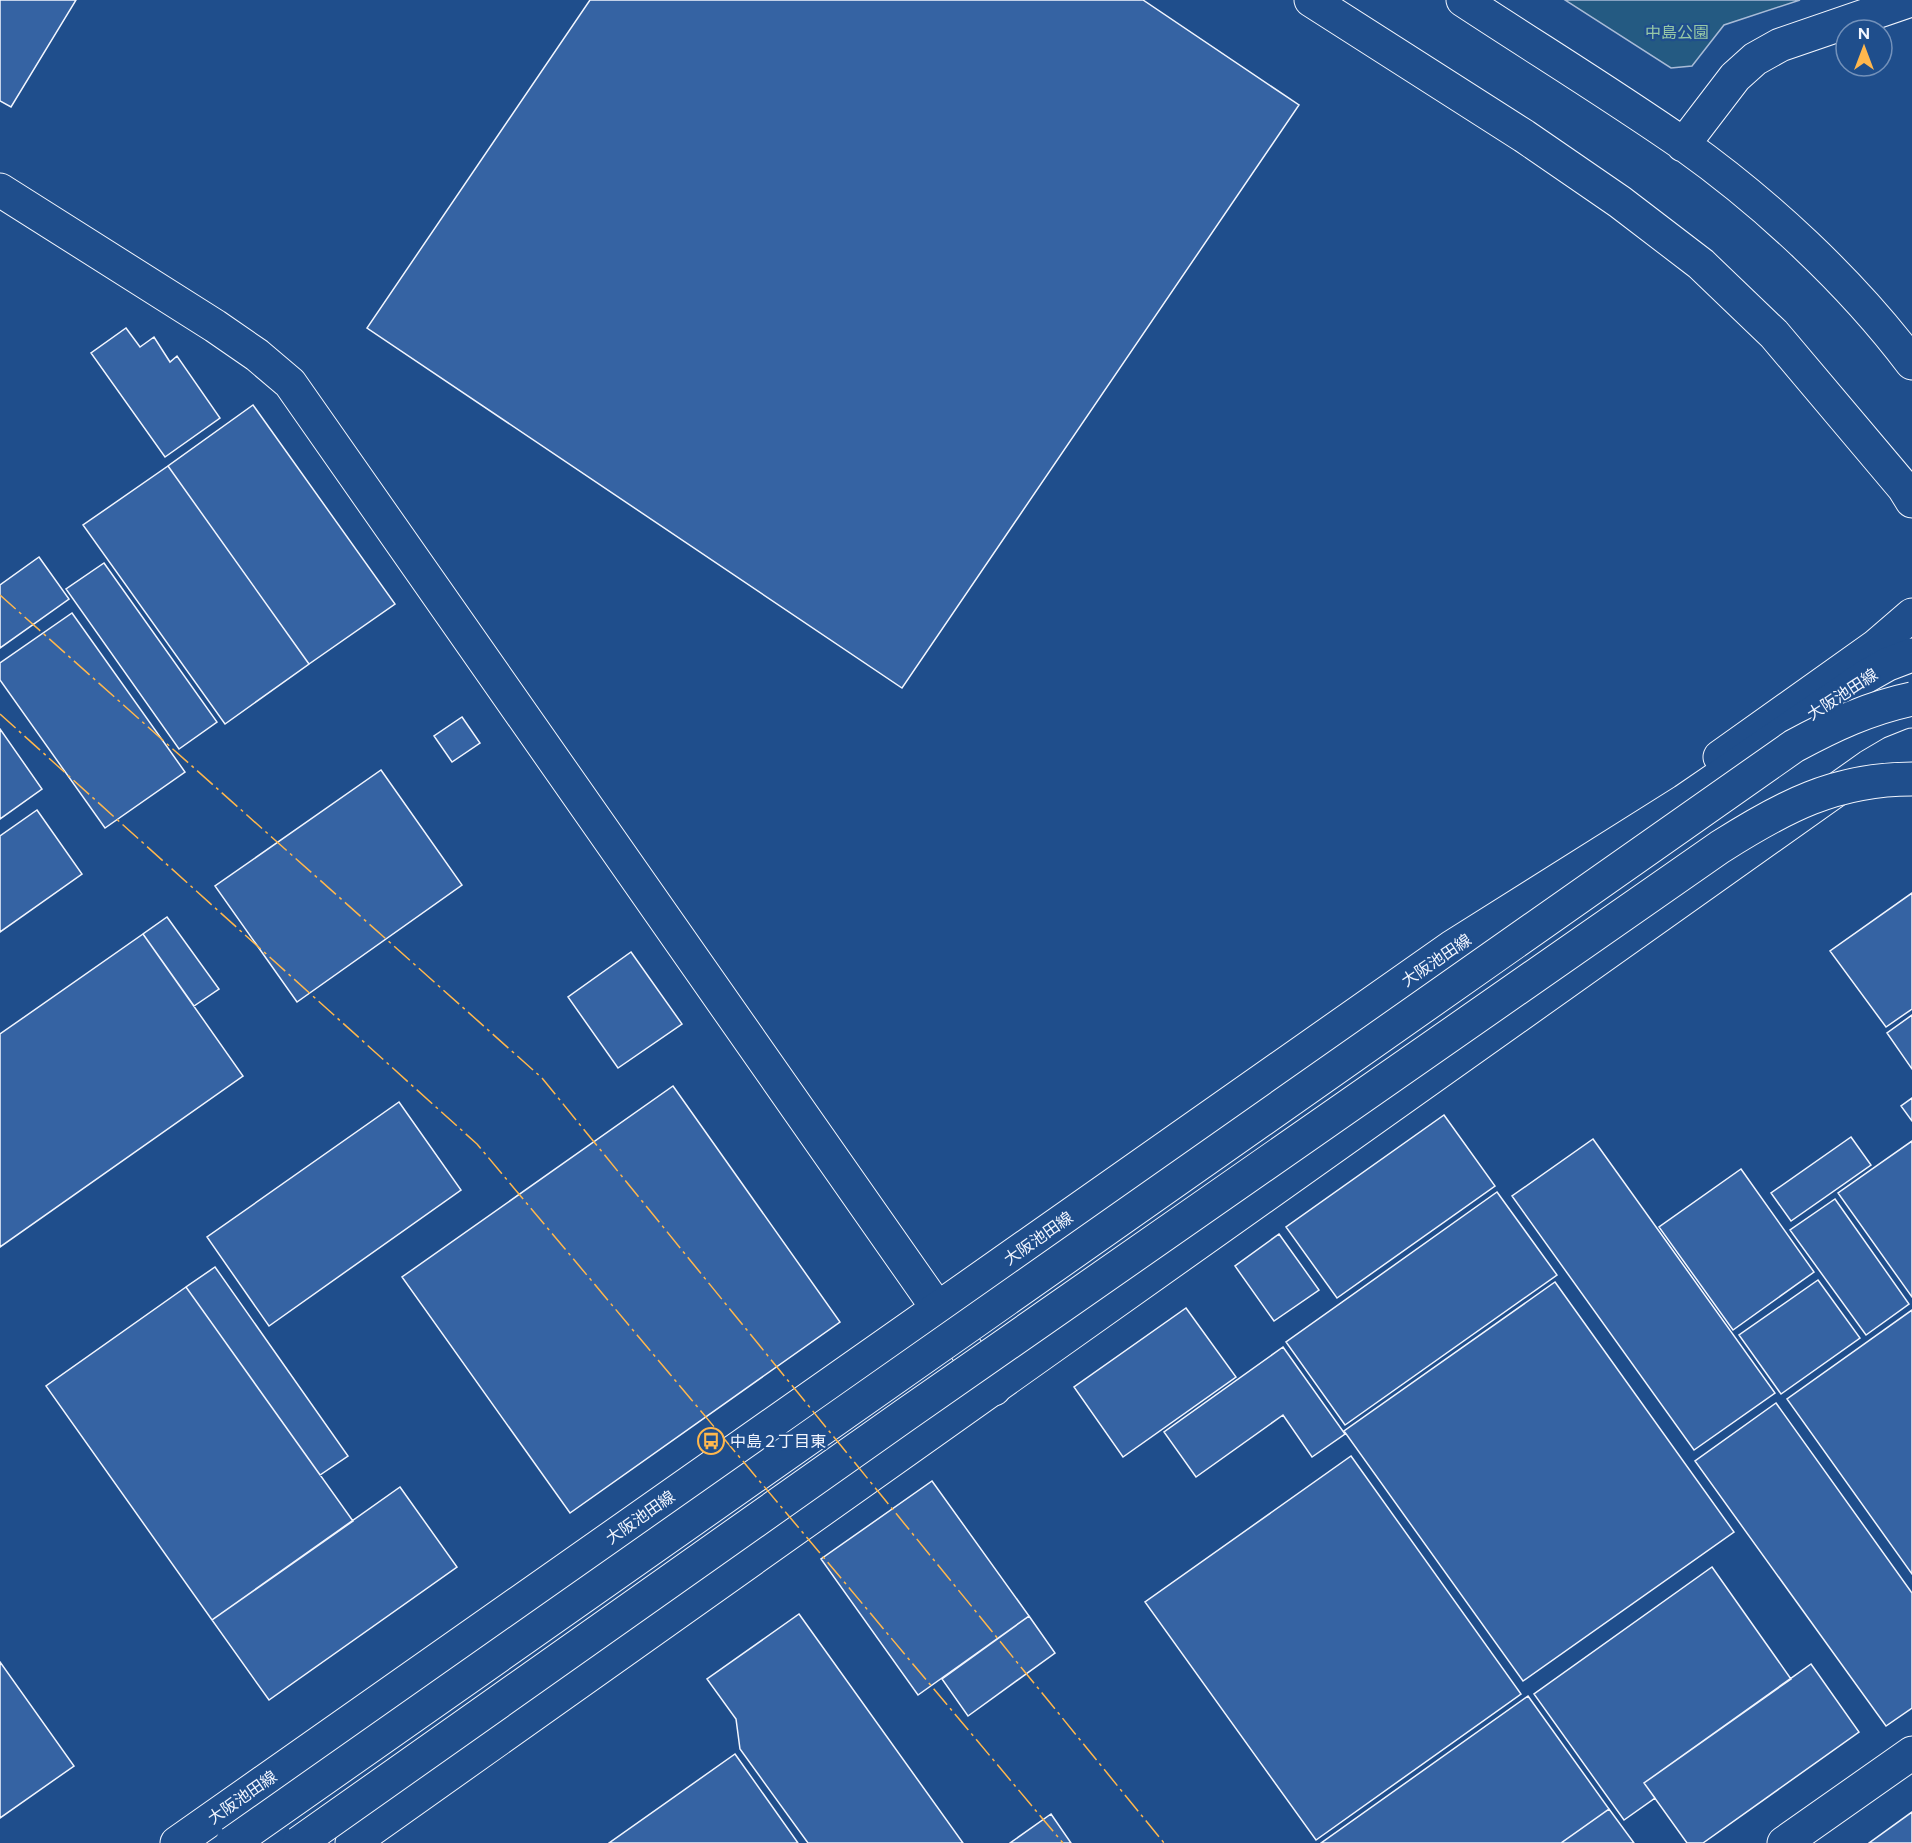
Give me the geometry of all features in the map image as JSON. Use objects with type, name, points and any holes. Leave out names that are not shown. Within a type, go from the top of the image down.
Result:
[{"type":"main road","points":[[1311,0],[1524,136],[1620,202],[1701,264],[1774,334],[1904,488],[1912,501]]},
{"type":"main road","points":[[1462,0],[1683,145],[1747,194],[1815,256],[1865,306],[1912,363]]},
{"type":"main road","points":[[1683,145],[1735,77],[1755,59],[1780,45],[1911,0]]},
{"type":"main road","points":[[0,190],[215,326],[257,355],[290,383],[994,1389]]},
{"type":"main road","points":[[1452,947],[1876,646],[1912,615]]},
{"type":"main road","name":"大阪池田線","points":[[177,1843],[1452,947],[1684,801],[1865,677],[1888,664],[1912,655]]},
{"type":"main road","points":[[232,1843],[1794,746],[1840,722],[1882,705],[1912,699]]},
{"type":"main road","points":[[352,1843],[1870,766],[1892,753],[1912,746]]},
{"type":"main road","points":[[299,1843],[905,1415],[1719,848],[1767,818],[1805,799],[1848,786],[1892,779],[1912,779]]},
{"type":"main road","points":[[1784,1843],[1912,1753]]},
{"type":"green space","name":"中島公園","points":[[1565,0],[1800,0],[1724,25],[1692,66],[1671,68]]},
{"type":"building","points":[[0,0],[76,0],[11,107],[0,101]]},
{"type":"building","points":[[590,0],[1143,0],[1299,105],[902,688],[367,328]]},
{"type":"building","points":[[126,328],[140,347],[154,337],[170,362],[177,356],[220,418],[165,457],[91,353]]},
{"type":"building","points":[[253,405],[395,604],[309,664],[168,466]]},
{"type":"building","points":[[168,466],[309,664],[225,724],[83,525]]},
{"type":"building","points":[[39,557],[69,599],[0,648],[0,585]]},
{"type":"building","points":[[104,563],[217,722],[179,749],[66,589]]},
{"type":"building","points":[[72,613],[185,772],[105,828],[0,680],[0,663]]},
{"type":"building","points":[[462,717],[480,743],[452,762],[434,736]]},
{"type":"building","points":[[0,729],[42,789],[0,819]]},
{"type":"building","points":[[381,770],[462,885],[297,1002],[215,886]]},
{"type":"building","points":[[37,810],[82,874],[0,932],[0,836]]},
{"type":"building","points":[[1912,893],[1912,1009],[1886,1027],[1830,951]]},
{"type":"building","points":[[167,917],[219,989],[194,1006],[143,934]]},
{"type":"building","points":[[143,934],[243,1076],[0,1247],[0,1034]]},
{"type":"building","points":[[631,952],[682,1024],[618,1068],[568,997]]},
{"type":"building","points":[[1912,1015],[1912,1069],[1887,1033]]},
{"type":"building","points":[[673,1086],[840,1322],[570,1513],[402,1277]]},
{"type":"building","points":[[1912,1098],[1912,1121],[1901,1106]]},
{"type":"building","points":[[399,1102],[461,1190],[269,1326],[207,1237]]},
{"type":"building","points":[[1444,1115],[1495,1186],[1337,1298],[1286,1227]]},
{"type":"building","points":[[1851,1137],[1871,1165],[1791,1221],[1771,1193]]},
{"type":"building","points":[[1593,1139],[1775,1393],[1694,1450],[1512,1196]]},
{"type":"building","points":[[1912,1141],[1912,1297],[1838,1193]]},
{"type":"building","points":[[1741,1169],[1814,1272],[1733,1330],[1659,1227]]},
{"type":"building","points":[[1497,1192],[1557,1275],[1345,1425],[1286,1342]]},
{"type":"building","points":[[1835,1199],[1909,1304],[1866,1335],[1790,1230]]},
{"type":"building","points":[[1279,1234],[1319,1290],[1274,1321],[1235,1266]]},
{"type":"building","points":[[215,1267],[348,1456],[320,1475],[186,1287]]},
{"type":"building","points":[[1818,1280],[1860,1338],[1781,1394],[1739,1335]]},
{"type":"building","points":[[1555,1282],[1734,1532],[1523,1681],[1344,1431]]},
{"type":"building","points":[[186,1287],[353,1521],[212,1620],[46,1386]]},
{"type":"building","points":[[1186,1308],[1236,1377],[1123,1457],[1074,1387]]},
{"type":"building","points":[[1912,1310],[1912,1574],[1787,1399]]},
{"type":"building","points":[[1283,1347],[1345,1434],[1312,1457],[1283,1415],[1196,1477],[1164,1432]]},
{"type":"building","points":[[1776,1403],[1912,1593],[1912,1708],[1886,1726],[1695,1461]]},
{"type":"building","points":[[1351,1456],[1521,1694],[1316,1840],[1145,1602]]},
{"type":"building","points":[[932,1481],[1029,1616],[918,1695],[821,1559]]},
{"type":"building","points":[[400,1487],[457,1567],[269,1700],[212,1620]]},
{"type":"building","points":[[1712,1567],[1791,1679],[1644,1783],[1655,1798],[1624,1820],[1534,1694]]},
{"type":"building","points":[[799,1614],[963,1843],[808,1843],[740,1749],[736,1719],[707,1679]]},
{"type":"building","points":[[1029,1616],[1055,1653],[968,1716],[942,1679]]},
{"type":"building","points":[[0,1662],[74,1766],[0,1818]]},
{"type":"building","points":[[1811,1664],[1859,1732],[1703,1843],[1687,1843],[1644,1783]]},
{"type":"building","points":[[1528,1696],[1609,1809],[1561,1843],[1321,1843]]},
{"type":"building","points":[[735,1754],[798,1843],[609,1843]]},
{"type":"building","points":[[1609,1809],[1634,1843],[1561,1843]]},
{"type":"building","points":[[1912,1812],[1912,1843],[1869,1843]]},
{"type":"building","points":[[1051,1814],[1071,1843],[1010,1843]]},
{"type":"power","points":[[0,595],[542,1078],[1164,1843]]},
{"type":"power","points":[[0,714],[477,1144],[1063,1843]]},
{"type":"place","name":"中島２丁目東","points":[[711,1441]]}]
